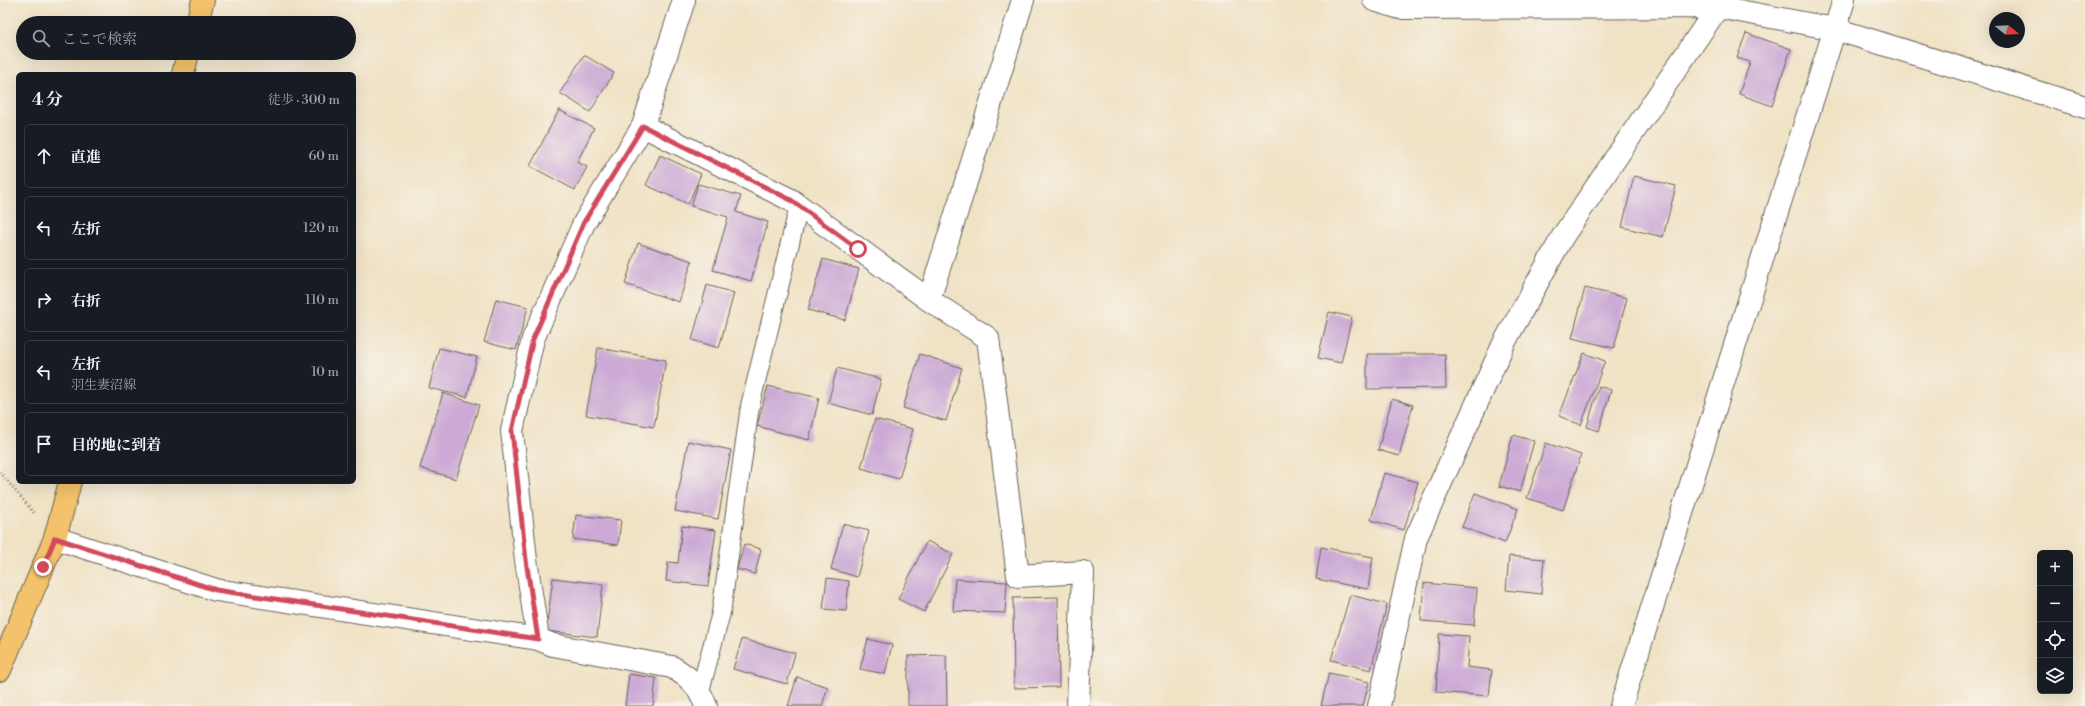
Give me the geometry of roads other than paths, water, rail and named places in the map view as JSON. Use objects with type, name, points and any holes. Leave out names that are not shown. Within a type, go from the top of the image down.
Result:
[{"type":"main road","points":[[199,16],[203,0]]},
{"type":"main road","points":[[183,72],[186,60]]},
{"type":"main road","points":[[0,670],[55,538],[69,484]]},
{"type":"street","points":[[538,639],[526,560],[512,431],[536,331],[584,222],[643,126],[684,0]]},
{"type":"street","points":[[929,300],[1023,0]]},
{"type":"street","points":[[1374,0],[1400,8],[1718,7],[1835,29],[2085,107]]},
{"type":"street","points":[[1621,706],[1844,0]]},
{"type":"street","points":[[1379,706],[1416,538],[1504,343],[1563,236],[1718,7]]},
{"type":"street","points":[[643,126],[791,200],[929,300],[988,338],[1018,576],[1083,572],[1078,706]]},
{"type":"street","points":[[55,538],[216,590],[538,639],[553,645],[672,667],[688,676],[703,698]]},
{"type":"lane","points":[[703,698],[721,613],[750,406],[799,206]]}]
